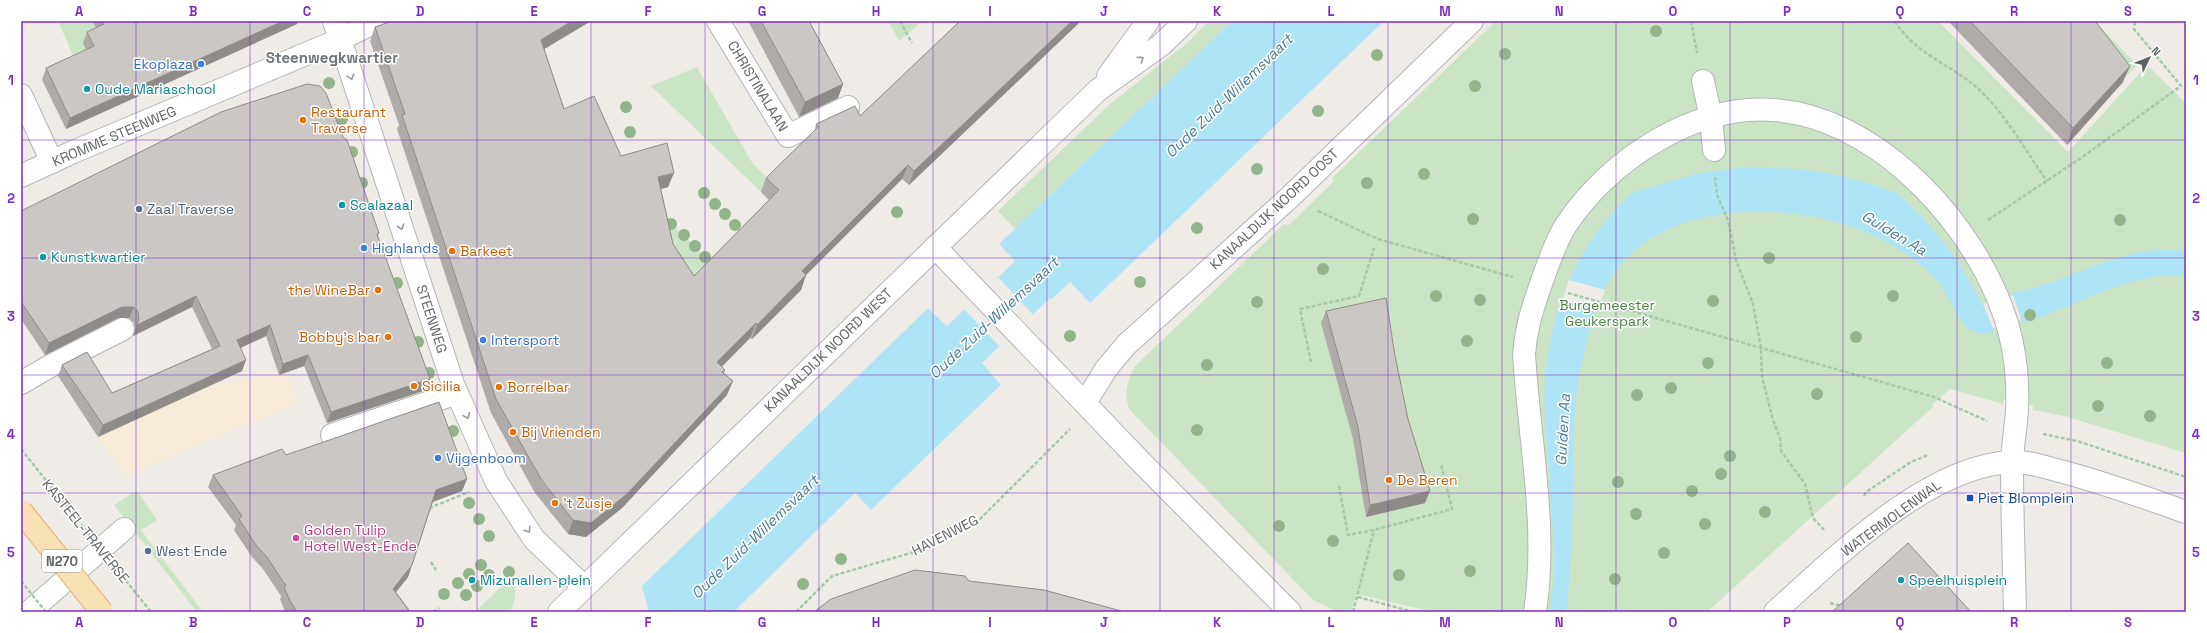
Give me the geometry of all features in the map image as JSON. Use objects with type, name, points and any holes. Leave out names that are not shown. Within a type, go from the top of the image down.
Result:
[{"type":"main road","name":"N270","points":[[21,511],[102,612]]},
{"type":"street","points":[[336,30],[377,21]]},
{"type":"street","name":"CHRISTINALAAN","points":[[718,21],[788,136],[848,107]]},
{"type":"street","name":"KANAALDIJK NOORD WEST","points":[[1098,90],[1148,21]]},
{"type":"street","name":"KANAALDIJK NOORD WEST","points":[[559,612],[1098,90],[1161,45],[1186,21]]},
{"type":"street","name":"KANAALDIJK NOORD OOST","points":[[1085,403],[1106,369],[1126,345],[1290,197],[1472,21]]},
{"type":"street","name":"KROMME STEENWEG","points":[[21,176],[336,30]]},
{"type":"street","name":"STEENWEG","points":[[336,30],[457,393],[496,481],[534,539],[584,587]]},
{"type":"street","points":[[1703,81],[1711,118],[1714,150]]},
{"type":"street","points":[[21,95],[52,162]]},
{"type":"street","points":[[1535,612],[1539,586],[1541,550],[1524,354],[1526,332],[1532,306],[1550,258],[1565,227],[1600,182],[1618,167],[1654,143],[1685,128],[1711,118],[1748,110],[1775,110],[1826,121],[1874,148],[1908,172],[1937,200],[1964,236],[1990,281],[1999,299],[2016,352],[2017,408],[2012,462],[2015,612]]},
{"type":"street","points":[[935,247],[1016,333],[1290,612]]},
{"type":"street","points":[[21,383],[52,364],[123,329]]},
{"type":"street","points":[[332,435],[457,393]]},
{"type":"street","name":"WATERMOLENWAL","points":[[1775,612],[1843,551],[1912,499],[1940,481],[1966,471],[2012,462],[2040,466],[2070,473],[2186,512]]},
{"type":"street","points":[[29,612],[124,529]]},
{"type":"path","points":[[900,21],[912,43]]},
{"type":"path","points":[[1691,21],[1703,81]]},
{"type":"path","points":[[1896,21],[1918,48],[1967,80],[1994,105],[2047,181]]},
{"type":"path","points":[[1964,236],[2047,181],[2181,86],[2134,29],[2135,21]]},
{"type":"path","points":[[1714,150],[1713,171],[1717,195],[1728,220],[1736,260],[1749,291],[1761,348],[1762,377],[1773,420],[1780,438],[1782,455],[1805,484],[1813,518],[1843,551]]},
{"type":"path","points":[[1290,197],[1378,239],[1601,301],[1934,397],[2015,434]]},
{"type":"path","points":[[1311,362],[1300,309],[1359,296],[1374,248]]},
{"type":"path","name":"HAVENWEG","points":[[796,612],[832,576],[921,550],[978,521],[1070,429],[1079,418],[1085,403]]},
{"type":"path","name":"KASTEEL-TRAVERSE","points":[[21,449],[150,612]]},
{"type":"path","points":[[1339,486],[1348,535],[1374,530],[1452,509],[1441,464]]},
{"type":"path","points":[[422,511],[496,481]]},
{"type":"path","points":[[1353,612],[1374,530]]},
{"type":"path","points":[[431,562],[436,570]]},
{"type":"path","points":[[21,581],[46,612]]},
{"type":"path","points":[[1358,597],[1414,612]]},
{"type":"path","points":[[1826,605],[1831,602],[1842,606],[1848,601]]},
{"type":"path","points":[[433,612],[439,608]]},
{"type":"green space","points":[[58,21],[95,21],[104,41],[86,48],[89,56],[76,62]]},
{"type":"green space","points":[[888,21],[923,21],[899,41]]},
{"type":"green space","points":[[1209,21],[1232,21],[1015,229],[998,211],[1110,104],[1187,43]]},
{"type":"green space","name":"Burgemeester Geukerspark","points":[[1496,21],[1938,21],[2068,152],[2147,65],[2186,103],[2186,453],[2064,416],[2033,410],[2033,406],[2004,399],[2003,404],[1950,389],[1932,405],[1934,406],[1707,612],[1434,612],[1356,594],[1351,612],[1338,612],[1313,600],[1129,409],[1127,403],[1128,382],[1135,366],[1284,224],[1289,225],[1334,181],[1332,178]]},
{"type":"green space","points":[[2086,21],[2095,21],[2137,65],[2126,77]]},
{"type":"green space","points":[[697,67],[753,164],[771,182],[761,192],[651,86]]},
{"type":"green space","points":[[668,220],[713,265],[711,338],[660,223]]},
{"type":"green space","points":[[137,491],[157,520],[141,530],[203,612],[197,612],[114,505]]},
{"type":"green space","points":[[506,566],[512,577],[515,588],[515,600],[510,612],[475,612],[504,584],[507,579]]},
{"type":"sand","points":[[286,372],[299,403],[126,475],[98,437],[205,388]]},
{"type":"water","name":"Oude Zuid-Willemsvaart","points":[[1232,21],[1384,21],[1090,303],[1070,282],[1052,299],[1050,298],[982,363],[1001,385],[871,510],[855,493],[734,612],[649,612],[642,586],[928,308],[947,326],[1015,261],[999,244]]},
{"type":"water","name":"Gulden Aa","points":[[1745,167],[1783,168],[1820,172],[1838,175],[1874,185],[1892,192],[1894,190],[1908,202],[1944,243],[1965,273],[1983,305],[2013,295],[2011,293],[2033,288],[2097,265],[2141,252],[2163,250],[2186,251],[2186,275],[2143,279],[2122,285],[2042,316],[2022,323],[2021,318],[1993,328],[1994,332],[1983,334],[1974,332],[1967,327],[1955,312],[1941,286],[1916,261],[1898,248],[1857,228],[1813,216],[1790,213],[1746,212],[1702,218],[1681,224],[1662,232],[1644,243],[1629,256],[1615,273],[1603,292],[1590,329],[1584,352],[1576,398],[1570,573],[1566,612],[1550,612],[1554,576],[1554,559],[1545,416],[1545,383],[1553,328],[1571,276],[1599,229],[1617,208],[1637,189],[1639,191],[1694,174]]},
{"type":"pier","points":[[996,276],[1034,316],[1001,348],[963,308]]},
{"type":"pier","points":[[1569,280],[1605,290],[1598,309],[1562,300]]},
{"type":"pier","points":[[2013,295],[2021,319],[1993,328],[1983,304]]},
{"type":"pier","points":[[1001,385],[1003,386],[872,511],[870,511],[855,495],[737,612],[734,612],[855,493],[871,510]]},
{"type":"building","points":[[102,21],[283,21],[70,118],[46,68],[94,46],[87,32],[104,24]]},
{"type":"building","points":[[392,21],[572,21],[541,40],[564,109],[594,96],[621,156],[667,143],[674,173],[658,177],[673,244],[694,276],[779,190],[766,178],[818,127],[816,124],[855,106],[860,116],[960,21],[1072,21],[914,171],[908,165],[802,271],[806,275],[757,325],[756,323],[717,362],[725,370],[722,372],[733,381],[627,494],[591,523],[573,520],[541,479],[496,399],[402,115],[405,114],[375,27]]},
{"type":"building","points":[[761,21],[809,21],[843,84],[805,102]]},
{"type":"building","points":[[1970,21],[2095,21],[2130,66],[2073,128]]},
{"type":"building","points":[[307,84],[320,86],[326,93],[343,137],[347,140],[379,233],[377,234],[430,379],[331,412],[308,355],[283,364],[270,325],[237,340],[246,360],[103,425],[62,365],[87,352],[112,393],[220,346],[196,296],[137,325],[139,319],[138,312],[134,307],[122,307],[49,343],[21,302],[21,211],[221,112]]},
{"type":"building","points":[[1386,298],[1395,356],[1408,419],[1430,491],[1370,505],[1358,427],[1326,311]]},
{"type":"building","points":[[439,402],[467,479],[436,490],[412,565],[393,589],[410,612],[297,612],[284,587],[286,586],[267,557],[256,545],[239,519],[242,516],[213,475],[282,449],[286,455]]},
{"type":"building","name":"Speelhuisplein","points":[[1908,543],[1971,612],[1832,612]]},
{"type":"building","points":[[915,570],[965,576],[969,581],[1044,590],[1125,612],[814,612],[831,599]]},
{"type":"place","name":"Ekoplaza","points":[[201,64]]},
{"type":"place","name":"Oude Mariaschool","points":[[87,89]]},
{"type":"place","name":"Restaurant Traverse","points":[[303,120]]},
{"type":"place","name":"Scalazaal","points":[[342,205]]},
{"type":"place","name":"Zaal Traverse","points":[[139,209]]},
{"type":"place","name":"Highlands","points":[[364,248]]},
{"type":"place","name":"Barkeet","points":[[452,251]]},
{"type":"place","name":"Kunstkwartier","points":[[43,257]]},
{"type":"place","name":"the WineBar","points":[[378,290]]},
{"type":"place","name":"Bobby's bar","points":[[388,337]]},
{"type":"place","name":"Intersport","points":[[483,340]]},
{"type":"place","name":"Sicilia","points":[[414,386]]},
{"type":"place","name":"Borrelbar","points":[[499,387]]},
{"type":"place","name":"Bij Vrienden","points":[[513,432]]},
{"type":"place","name":"Vijgenboom","points":[[438,458]]},
{"type":"place","name":"De Beren","points":[[1389,480]]},
{"type":"place","name":"Piet Blomplein","points":[[1970,498]]},
{"type":"place","name":"'t Zusje","points":[[555,503]]},
{"type":"place","name":"Golden Tulip Hotel West-Ende","points":[[296,538]]},
{"type":"place","name":"West Ende","points":[[148,551]]},
{"type":"place","name":"Mizunallen-plein","points":[[472,580]]},
{"type":"place","name":"Speelhuisplein","points":[[1901,580]]},
{"type":"district","name":"Steenwegkwartier","points":[[332,58]]}]
